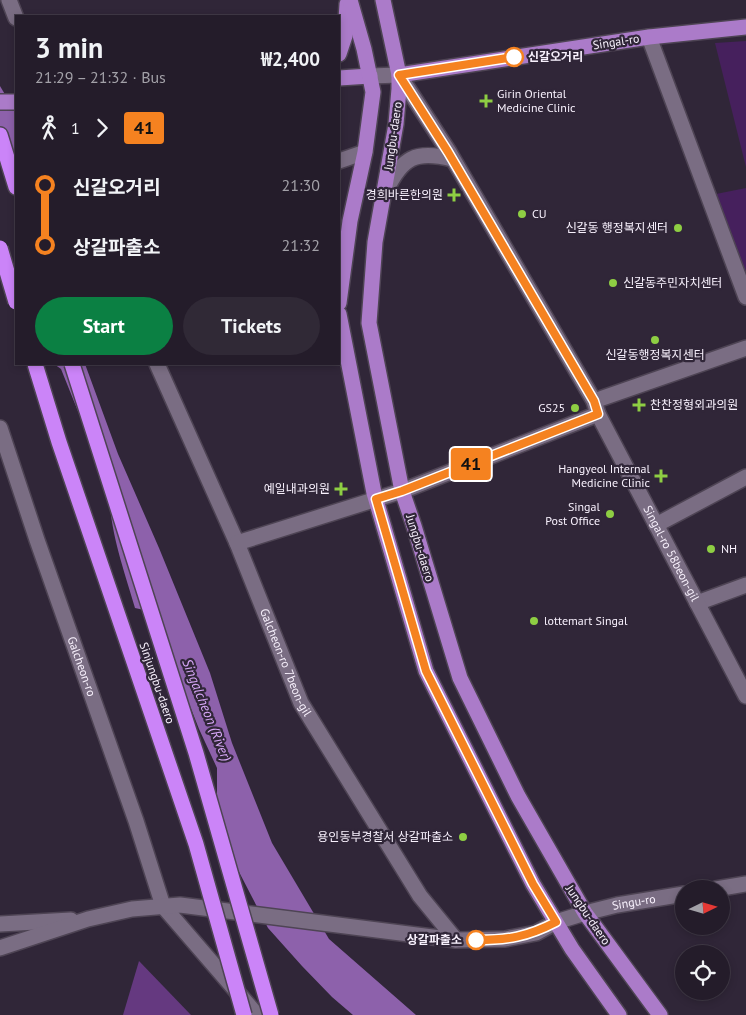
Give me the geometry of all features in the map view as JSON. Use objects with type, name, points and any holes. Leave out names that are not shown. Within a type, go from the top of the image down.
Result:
[{"type":"highway","points":[[0,135],[15,184]]},
{"type":"highway","points":[[0,248],[15,299]]},
{"type":"highway","name":"Sinjungbu-daero","points":[[35,365],[62,452],[196,844],[244,1015]]},
{"type":"highway","name":"Sinjungbu-daero","points":[[72,365],[196,753],[271,1015]]},
{"type":"main road","points":[[340,51],[345,36],[348,0]]},
{"type":"main road","name":"Jungbu-daero","points":[[340,296],[350,221],[365,152],[373,92],[348,0]]},
{"type":"main road","name":"Jungbu-daero","points":[[383,0],[399,75],[396,124],[375,242],[369,324],[402,491],[460,678],[518,796],[585,913],[660,1015]]},
{"type":"main road","name":"Singal-ro","points":[[399,75],[649,37],[746,27]]},
{"type":"main road","name":"Singal-ro","points":[[340,78],[370,76]]},
{"type":"main road","points":[[0,102],[15,102]]},
{"type":"main road","points":[[340,319],[376,499],[426,671],[533,884],[572,949],[619,1015]]},
{"type":"street","points":[[8,0],[15,16]]},
{"type":"street","points":[[649,37],[746,297]]},
{"type":"street","name":"Singal-ro","points":[[370,76],[399,75]]},
{"type":"street","name":"Singal-ro 58beon-gil","points":[[399,75],[452,159],[596,408],[746,696]]},
{"type":"street","points":[[340,161],[365,152]]},
{"type":"street","points":[[384,195],[393,177],[411,159],[424,154],[452,159]]},
{"type":"street","points":[[0,281],[15,275]]},
{"type":"street","points":[[237,543],[402,491],[596,408],[746,348]]},
{"type":"street","name":"Galcheon-ro 7beon-gil","points":[[157,365],[237,543],[301,703],[420,896],[456,940]]},
{"type":"street","name":"Galcheon-ro","points":[[0,428],[37,540],[136,821],[163,906]]},
{"type":"street","points":[[656,525],[746,477]]},
{"type":"street","points":[[697,603],[746,585]]},
{"type":"street","points":[[730,887],[746,884]]},
{"type":"street","name":"Singu-ro","points":[[88,919],[132,909],[180,905],[456,940],[505,940],[536,933],[556,922],[617,904],[675,895]]},
{"type":"street","points":[[163,906],[257,1015]]},
{"type":"street","points":[[0,924],[88,919]]},
{"type":"street","points":[[0,948],[88,919]]},
{"type":"shaded area","points":[[746,41],[746,167],[715,43]]},
{"type":"shaded area","points":[[746,188],[746,274],[716,194]]},
{"type":"shaded area","points":[[139,961],[191,1015],[123,1015]]},
{"type":"water","points":[[0,86],[15,111],[15,171],[0,137]]},
{"type":"water","name":"Singalcheon (River)","points":[[55,365],[85,365],[118,454],[210,673],[232,743],[272,843],[329,939],[416,1015],[353,1015],[332,997],[268,928],[208,812],[205,798],[217,796],[217,768],[199,729],[153,612],[135,608],[114,535],[110,491],[61,369]]},
{"type":"bus line","name":"41","points":[[476,940],[505,940],[520,937],[536,933],[556,922],[533,884],[426,671],[376,499],[402,491],[598,414],[594,401],[448,152],[399,75],[514,57]]},
{"type":"place","name":"신갈오거리","points":[[514,57]]},
{"type":"place","name":"Girin Oriental Medicine Clinic","points":[[486,101]]},
{"type":"place","name":"경희바른한의원","points":[[454,195]]},
{"type":"place","name":"CU","points":[[522,214]]},
{"type":"place","name":"신갈동 행정복지센터","points":[[678,228]]},
{"type":"place","name":"신갈동주민자치센터","points":[[613,283]]},
{"type":"place","name":"신갈동행정복지센터","points":[[655,340]]},
{"type":"place","name":"찬찬정형외과의원","points":[[639,405]]},
{"type":"place","name":"GS25","points":[[575,408]]},
{"type":"place","name":"Hangyeol Internal Medicine Clinic","points":[[661,476]]},
{"type":"place","name":"예일내과의원","points":[[341,489]]},
{"type":"place","name":"Singal Post Office","points":[[610,514]]},
{"type":"place","name":"NH","points":[[711,549]]},
{"type":"place","name":"lottemart Singal","points":[[534,621]]},
{"type":"place","name":"용인동부경찰서 상갈파출소","points":[[463,837]]},
{"type":"place","name":"상갈파출소","points":[[476,940]]}]
